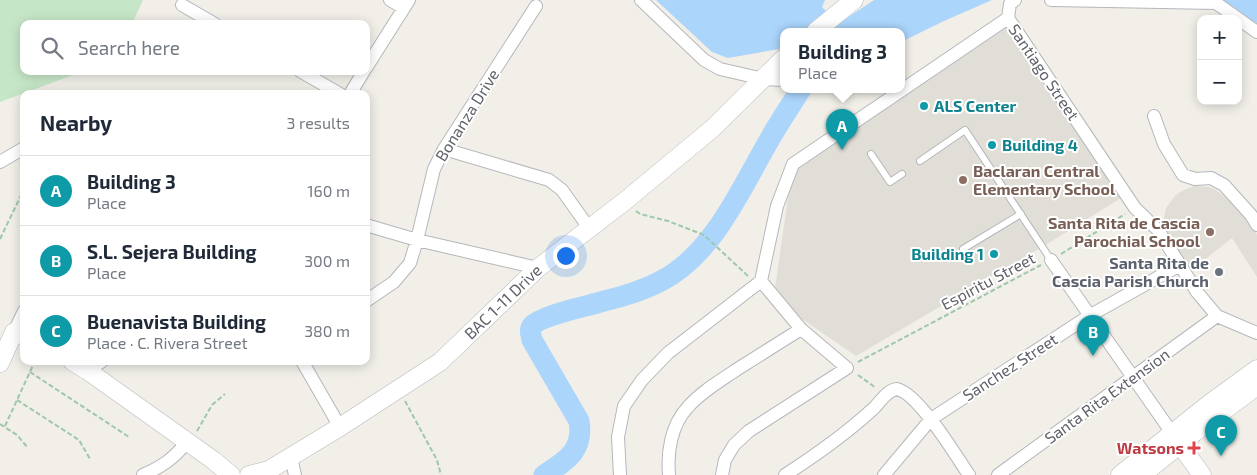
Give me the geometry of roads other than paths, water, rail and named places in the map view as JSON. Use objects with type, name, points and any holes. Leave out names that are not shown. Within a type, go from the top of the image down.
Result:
[{"type":"street","points":[[370,62],[406,4],[390,0]]},
{"type":"street","points":[[641,0],[704,60],[720,69],[762,79],[780,80]]},
{"type":"street","points":[[819,28],[854,0]]},
{"type":"street","points":[[1051,0],[1216,3],[1257,32]]},
{"type":"street","points":[[182,5],[208,20]]},
{"type":"street","name":"Bonanza Drive","points":[[370,298],[394,282],[410,263],[434,169],[444,149],[536,6]]},
{"type":"street","points":[[905,85],[1010,9]]},
{"type":"street","name":"Santiago Street","points":[[1010,9],[1135,208],[1158,230],[1197,292],[1217,316],[1257,333]]},
{"type":"street","name":"BAC 1-11 Drive","points":[[249,475],[269,470],[291,457],[440,362],[538,268],[625,202],[712,128],[780,62]]},
{"type":"street","points":[[307,75],[333,90]]},
{"type":"street","points":[[352,90],[362,75]]},
{"type":"street","points":[[620,475],[618,437],[624,406],[642,380],[668,352],[761,280],[777,206],[793,164],[893,93]]},
{"type":"street","points":[[1154,116],[1164,144],[1184,175],[1195,180],[1212,178],[1224,185],[1255,216]]},
{"type":"street","points":[[444,149],[549,180],[562,190],[589,228]]},
{"type":"street","points":[[0,162],[20,150]]},
{"type":"street","points":[[370,227],[538,268]]},
{"type":"street","points":[[1051,260],[1088,316],[1202,475]]},
{"type":"street","name":"Sanchez Street","points":[[884,475],[931,419],[1088,316],[1180,265]]},
{"type":"street","points":[[722,475],[725,460],[734,445],[749,431],[847,368],[801,329],[761,280]]},
{"type":"street","name":"Santa Rita Extension","points":[[998,475],[1217,316]]},
{"type":"street","points":[[669,475],[668,459],[672,437],[678,421],[688,407],[711,386],[801,329]]},
{"type":"street","points":[[0,362],[19,334]]},
{"type":"street","points":[[304,365],[340,427]]},
{"type":"street","points":[[95,366],[231,475]]},
{"type":"street","points":[[1142,475],[1175,438],[1257,369]]},
{"type":"street","points":[[1120,475],[1257,386]]},
{"type":"street","points":[[785,475],[836,440],[893,390],[902,390],[931,419],[969,475]]},
{"type":"street","points":[[143,475],[175,457],[189,443]]},
{"type":"street","points":[[291,457],[295,475]]},
{"type":"lane","points":[[920,161],[965,130],[1051,260]]},
{"type":"lane","points":[[871,154],[890,182],[902,174]]},
{"type":"lane","points":[[963,248],[1021,214]]},
{"type":"water","points":[[656,0],[825,0],[822,7],[838,24],[874,0],[992,0],[905,40],[905,28],[780,28],[780,50],[728,58],[712,52]]},
{"type":"water","points":[[1216,0],[1257,0],[1257,24],[1233,7]]},
{"type":"waterway","points":[[544,475],[572,454],[579,440],[580,431],[579,421],[532,340],[530,331],[532,326],[545,318],[641,290],[661,281],[680,269],[696,254],[725,217],[774,131],[798,93]]},
{"type":"place","name":"ALS Center","points":[[924,106]]},
{"type":"place","name":"Building 4","points":[[992,145]]},
{"type":"place","name":"Building 3","points":[[842,150]]},
{"type":"place","name":"Baclaran Central Elementary School","points":[[963,180]]},
{"type":"place","name":"Santa Rita de Cascia Parochial School","points":[[1210,232]]},
{"type":"place","name":"Building 1","points":[[994,254]]},
{"type":"place","name":"Santa Rita de Cascia Parish Church","points":[[1219,272]]},
{"type":"place","name":"S.L. Sejera Building","points":[[1093,356]]},
{"type":"place","name":"Watsons","points":[[1194,448]]},
{"type":"place","name":"Buenavista Building","points":[[1221,456]]}]
